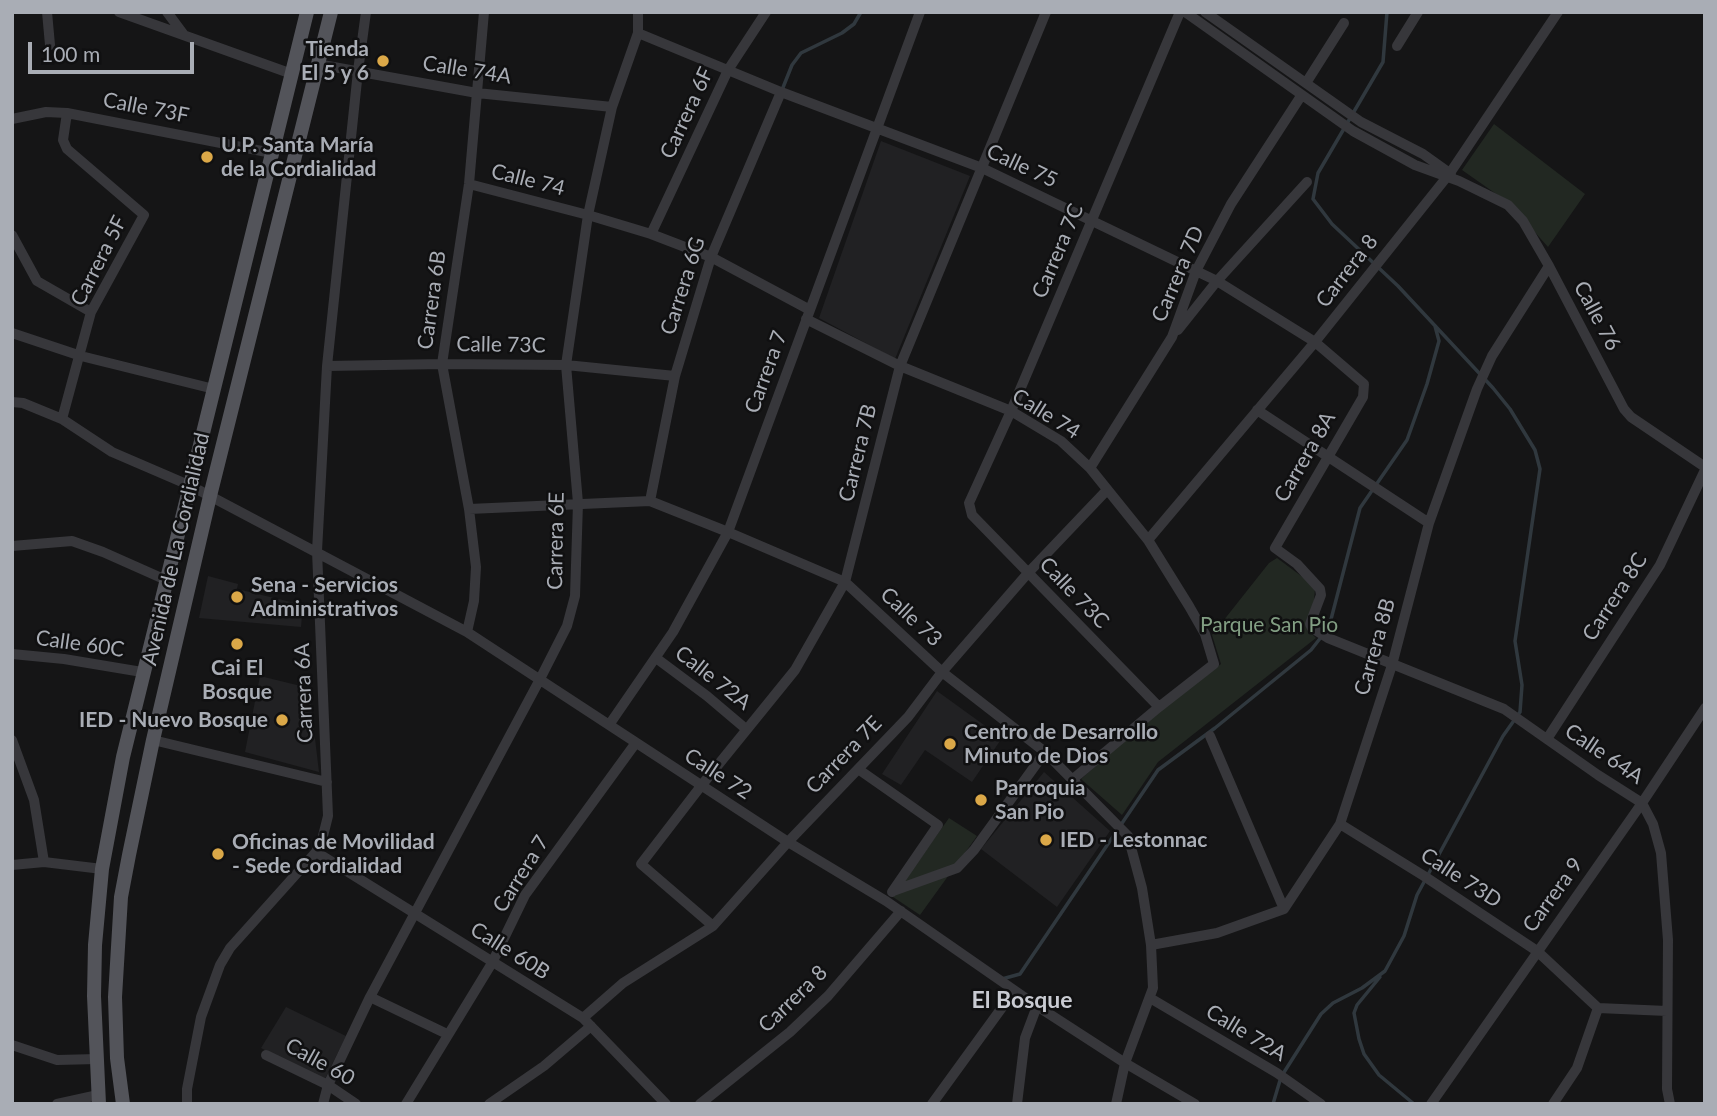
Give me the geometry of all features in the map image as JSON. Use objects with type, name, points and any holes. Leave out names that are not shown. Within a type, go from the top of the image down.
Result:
[{"type":"main road","name":"Avenida de La Cordialidad","points":[[99,1099],[96,945],[102,869],[123,757],[307,12]]},
{"type":"main road","name":"Avenida de La Cordialidad","points":[[123,1104],[117,1045],[116,948],[121,897],[153,740],[210,496],[331,12]]},
{"type":"street","points":[[47,12],[50,45]]},
{"type":"street","points":[[119,12],[292,75]]},
{"type":"street","points":[[167,12],[185,36]]},
{"type":"street","name":"Carrera 6A","points":[[187,1104],[187,1089],[201,1017],[220,965],[230,948],[316,852],[328,816],[317,551],[327,366],[366,12]]},
{"type":"street","name":"Carrera 6B","points":[[467,632],[474,600],[476,567],[469,509],[442,363],[468,184],[484,12]]},
{"type":"street","name":"Carrera 6E","points":[[323,1104],[328,1085],[370,997],[567,626],[575,596],[578,503],[566,365],[588,215],[612,107],[638,33],[638,12]]},
{"type":"street","name":"Carrera 6F","points":[[651,234],[728,71],[766,12]]},
{"type":"street","name":"Carrera 7","points":[[609,725],[673,632],[728,532],[920,12]]},
{"type":"street","name":"Carrera 7B","points":[[713,926],[641,864],[795,670],[845,582],[900,366],[1045,12]]},
{"type":"street","name":"Calle 76","points":[[1183,12],[1353,131],[1415,165],[1452,177],[1508,205],[1522,221],[1549,266],[1624,409],[1631,417],[1705,469]]},
{"type":"street","name":"Carrera 7C","points":[[969,503],[1183,12]]},
{"type":"street","name":"Calle 76","points":[[1205,12],[1361,122],[1423,154],[1452,177]]},
{"type":"street","points":[[1398,46],[1418,12]]},
{"type":"street","name":"Carrera 8","points":[[1148,540],[1315,342],[1382,256],[1452,177],[1556,13]]},
{"type":"street","points":[[1306,83],[1344,23]]},
{"type":"street","name":"Calle 75","points":[[638,33],[781,92],[982,168],[1217,281],[1315,342],[1364,384]]},
{"type":"street","name":"Calle 74A","points":[[317,64],[477,93],[612,107]]},
{"type":"street","name":"Carrera 6G","points":[[650,501],[675,376],[711,257],[781,92]]},
{"type":"street","name":"Carrera 7D","points":[[1090,468],[1172,337],[1196,271],[1231,204],[1301,96]]},
{"type":"street","name":"Calle 73F","points":[[12,119],[46,112],[67,113],[272,153]]},
{"type":"street","name":"Carrera 5F","points":[[62,419],[91,312],[144,215],[68,149],[63,140],[67,113]]},
{"type":"street","points":[[1172,337],[1217,281],[1307,183]]},
{"type":"street","name":"Calle 74","points":[[468,184],[588,215],[651,234],[711,257],[900,366],[1011,411],[1061,441],[1090,468],[1148,540],[1205,634],[1214,662],[1212,666],[1158,707]]},
{"type":"street","points":[[12,235],[37,281],[91,312]]},
{"type":"street","name":"Carrera 8B","points":[[1284,909],[1340,824],[1392,665],[1429,523],[1477,389],[1492,356],[1549,266]]},
{"type":"street","points":[[12,333],[81,356],[214,389]]},
{"type":"street","name":"Calle 73C","points":[[327,366],[442,363],[566,365],[675,376]]},
{"type":"street","name":"Carrera 8A","points":[[1310,624],[1321,595],[1320,589],[1297,564],[1275,548],[1363,397],[1364,384]]},
{"type":"street","name":"Calle 72","points":[[12,402],[23,403],[62,419],[112,452],[191,486],[467,632],[788,842],[890,896],[901,911],[1014,991],[1125,1063],[1195,1104]]},
{"type":"street","points":[[1257,410],[1429,523]]},
{"type":"street","name":"Carrera 8C","points":[[1547,739],[1660,565],[1705,469]]},
{"type":"street","name":"Carrera 7E","points":[[489,1104],[544,1066],[623,983],[713,926],[788,842],[908,716],[942,672],[1028,573],[1107,490]]},
{"type":"street","name":"Calle 73","points":[[469,509],[650,501],[845,582],[942,672],[1045,752],[1128,836],[1142,888],[1151,945],[1151,993]]},
{"type":"street","name":"Calle 73C","points":[[969,503],[972,515],[1158,707]]},
{"type":"street","points":[[12,546],[72,541],[166,580]]},
{"type":"street","name":"Calle 64A","points":[[1310,624],[1311,628],[1324,636],[1504,709],[1643,803],[1653,824],[1661,853],[1668,940],[1667,1089],[1670,1104]]},
{"type":"street","name":"Calle 60C","points":[[12,654],[64,659],[142,672]]},
{"type":"street","name":"Calle 72A","points":[[656,658],[746,729]]},
{"type":"street","points":[[1073,779],[1158,707]]},
{"type":"street","name":"Carrera 9","points":[[1431,1104],[1643,803],[1705,708]]},
{"type":"street","points":[[1151,945],[1217,933],[1284,909],[1210,736]]},
{"type":"street","points":[[12,740],[16,764],[34,800],[44,862]]},
{"type":"street","points":[[153,740],[327,782]]},
{"type":"street","name":"Carrera 7","points":[[405,1104],[492,963],[525,895],[635,744]]},
{"type":"street","points":[[890,896],[957,868],[974,850],[1045,752]]},
{"type":"street","points":[[858,769],[938,825],[890,896]]},
{"type":"street","name":"Calle 73D","points":[[1340,824],[1428,878],[1537,951],[1598,1008]]},
{"type":"street","name":"Calle 60B","points":[[316,852],[587,1022],[666,1104]]},
{"type":"street","points":[[12,865],[44,862],[102,869]]},
{"type":"street","name":"Carrera 8","points":[[700,1104],[790,1032],[828,996],[901,911]]},
{"type":"street","points":[[932,1104],[1014,991]]},
{"type":"street","points":[[1116,1104],[1125,1063],[1151,993]]},
{"type":"street","name":"Calle 72A","points":[[1151,993],[1321,1104]]},
{"type":"street","points":[[370,997],[447,1034]]},
{"type":"street","points":[[1017,1104],[1025,1038],[1029,1021],[1037,1006]]},
{"type":"street","points":[[1553,1104],[1577,1068],[1598,1008],[1667,1011]]},
{"type":"street","points":[[12,1045],[57,1060],[97,1059]]},
{"type":"street","name":"Calle 60","points":[[266,1055],[328,1085],[356,1104]]},
{"type":"street","points":[[57,1104],[99,1099]]},
{"type":"shaded area","points":[[881,141],[970,176],[895,359],[819,318]]},
{"type":"shaded area","name":"Sena - Servicios Administrativos","points":[[208,576],[238,584],[237,589],[303,605],[301,627],[199,618]]},
{"type":"shaded area","name":"IED - Nuevo Bosque","points":[[260,676],[309,688],[319,772],[245,752]]},
{"type":"shaded area","name":"Centro de Desarrollo Minuto de Dios","points":[[937,691],[1002,738],[972,782],[925,750],[901,785],[882,774]]},
{"type":"shaded area","name":"IED - Lestonnac","points":[[1044,772],[1110,831],[1057,907],[981,849]]},
{"type":"shaded area","points":[[286,1007],[346,1036],[324,1081],[261,1048]]},
{"type":"green space","points":[[1494,124],[1585,194],[1548,247],[1509,203],[1462,170]]},
{"type":"green space","name":"Parque San Pio","points":[[1277,558],[1315,589],[1311,633],[1316,638],[1158,762],[1122,815],[1081,779],[1161,708],[1221,664],[1212,635],[1269,563]]},
{"type":"green space","points":[[949,818],[977,836],[920,915],[893,897]]},
{"type":"waterway","points":[[782,90],[792,65],[801,53],[842,33],[854,24],[861,12]]},
{"type":"waterway","points":[[1273,1104],[1281,1077],[1321,1014],[1333,1003],[1362,988],[1385,971],[1404,936],[1417,895],[1503,736],[1520,712],[1522,685],[1515,641],[1540,469],[1535,450],[1510,409],[1493,388],[1398,286],[1332,224],[1313,199],[1318,173],[1383,62],[1387,12]]},
{"type":"waterway","points":[[1002,979],[1020,974],[1158,770],[1215,728],[1311,650],[1329,627],[1360,508],[1407,440],[1427,384],[1439,341],[1435,326]]},
{"type":"waterway","points":[[1380,977],[1357,1005],[1354,1013],[1359,1039],[1364,1054],[1379,1075],[1414,1104]]},
{"type":"place","name":"Tienda El 5 y 6","points":[[383,61]]},
{"type":"place","name":"U.P. Santa María de la Cordialidad","points":[[207,157]]},
{"type":"place","name":"Sena - Servicios Administrativos","points":[[237,597]]},
{"type":"place","name":"Cai El Bosque","points":[[237,644]]},
{"type":"place","name":"IED - Nuevo Bosque","points":[[282,720]]},
{"type":"place","name":"Centro de Desarrollo Minuto de Dios","points":[[950,744]]},
{"type":"place","name":"Parroquia San Pio","points":[[981,800]]},
{"type":"place","name":"IED - Lestonnac","points":[[1046,840]]},
{"type":"place","name":"Oficinas de Movilidad - Sede Cordialidad","points":[[218,854]]},
{"type":"district","name":"El Bosque","points":[[1022,1001]]}]
